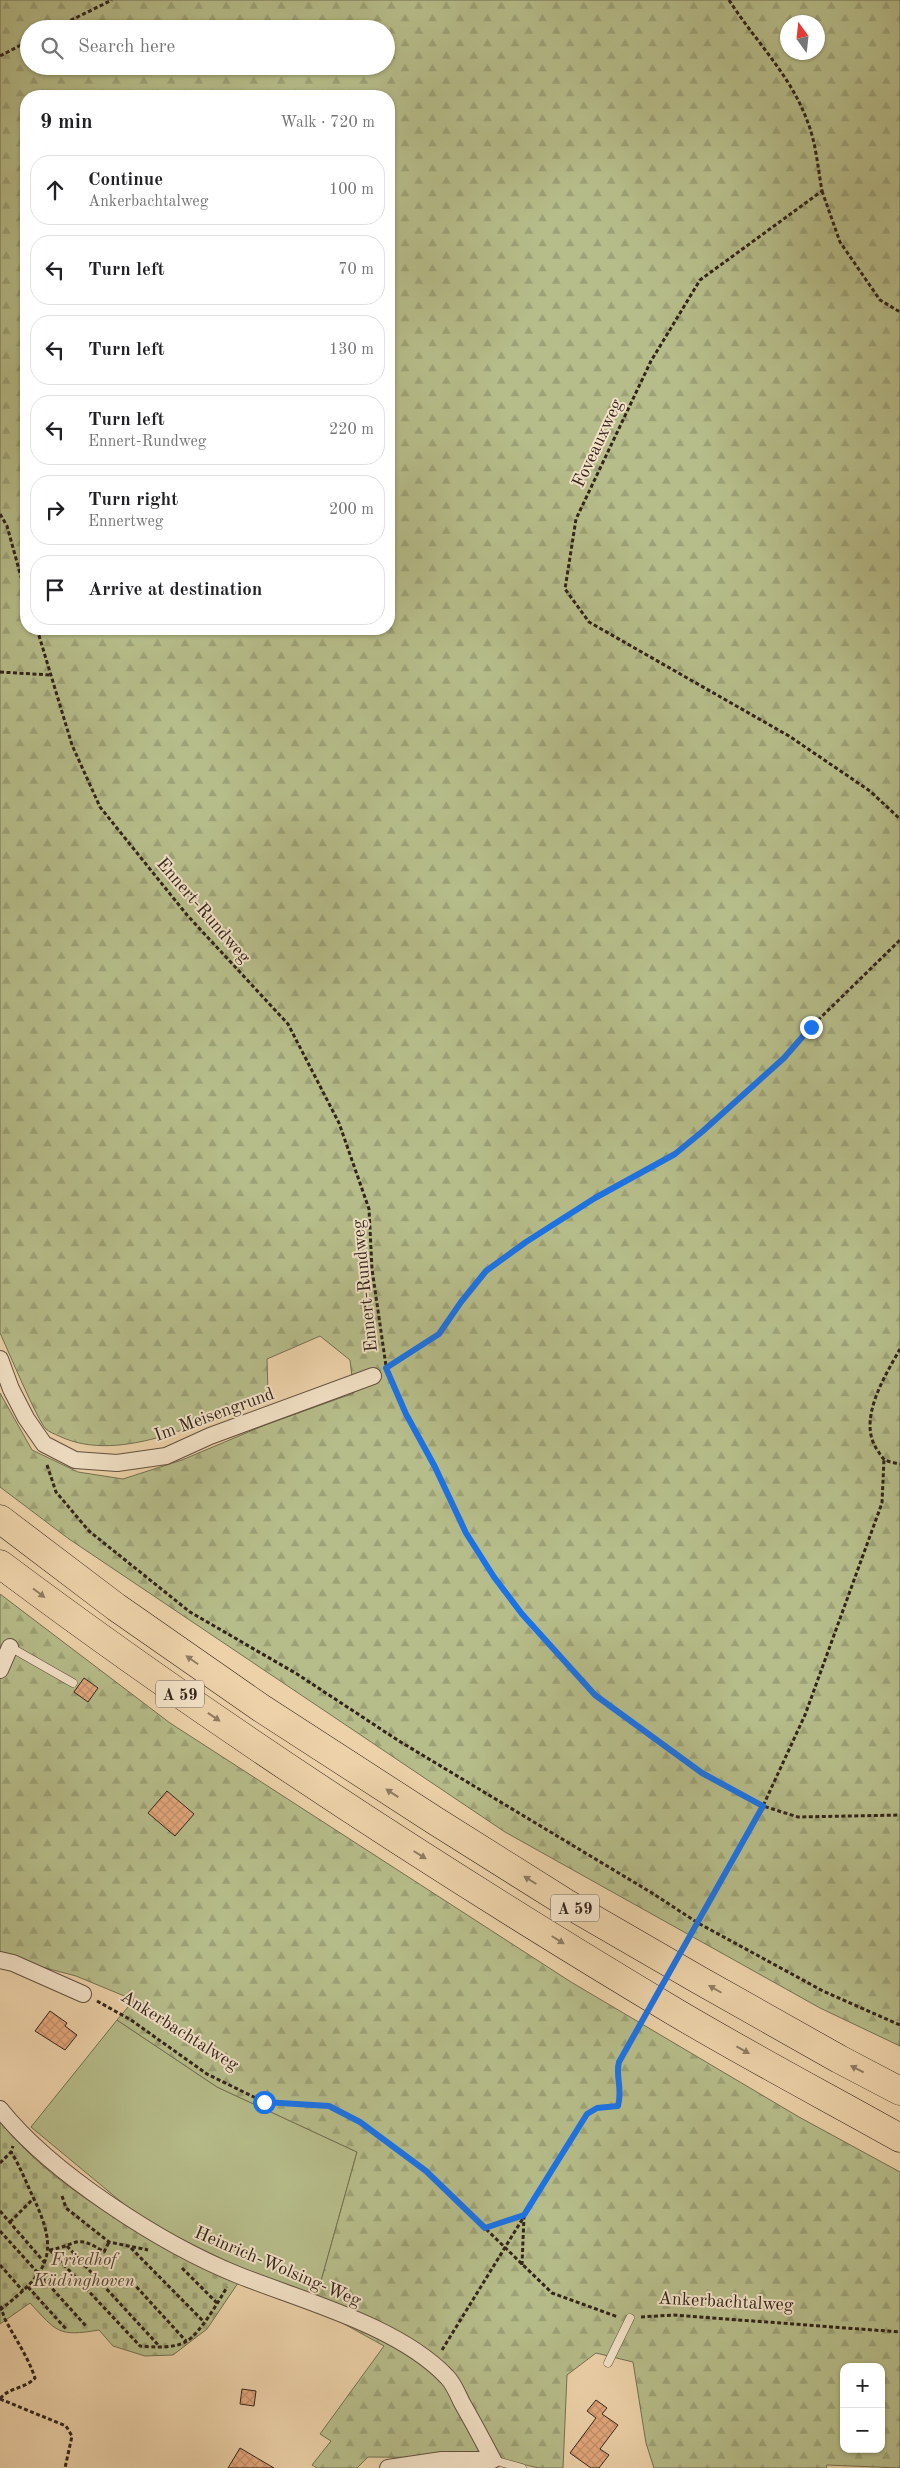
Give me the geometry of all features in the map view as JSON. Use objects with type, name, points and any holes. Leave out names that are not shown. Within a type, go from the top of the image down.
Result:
[{"type":"highway","name":"A 59","points":[[0,1519],[124,1613],[260,1708],[434,1820],[566,1903],[839,2060],[900,2091]]},
{"type":"highway","name":"A 59","points":[[0,1564],[98,1638],[364,1820],[676,2012],[900,2138]]},
{"type":"street","points":[[0,1359],[15,1396],[44,1444]]},
{"type":"street","name":"Im Meisengrund","points":[[44,1444],[75,1460],[117,1463],[166,1456],[210,1436],[380,1372]]},
{"type":"street","points":[[0,1670],[10,1646]]},
{"type":"street","points":[[0,1960],[13,1963],[83,1994]]},
{"type":"street","name":"Heinrich-Wolsing-Weg","points":[[0,2109],[18,2131],[73,2177],[138,2223],[235,2274],[376,2329],[429,2361],[449,2379],[493,2460]]},
{"type":"street","points":[[388,2468],[442,2460],[493,2460]]},
{"type":"lane","points":[[10,1646],[73,1684]]},
{"type":"lane","points":[[608,2363],[630,2318]]},
{"type":"lane","points":[[493,2460],[522,2468]]},
{"type":"path","points":[[71,20],[112,0]]},
{"type":"path","points":[[729,0],[743,22],[781,69],[809,123],[822,191],[840,242],[880,300],[900,312]]},
{"type":"path","points":[[0,56],[20,46]]},
{"type":"path","name":"Foveauxweg","points":[[822,191],[700,280],[652,361],[576,519],[565,589],[589,622],[790,736],[870,791],[900,819]]},
{"type":"path","points":[[0,514],[7,526],[20,573]]},
{"type":"path","name":"Ennert-Rundweg","points":[[38,635],[72,745],[100,807],[187,915],[288,1024],[339,1123],[369,1209],[380,1372],[402,1406],[435,1467],[466,1533],[494,1577],[522,1614],[595,1695],[702,1773],[763,1806],[798,1817],[900,1815]]},
{"type":"path","points":[[0,672],[51,675]]},
{"type":"path","points":[[380,1372],[439,1334],[461,1302],[486,1271],[526,1242],[595,1198],[675,1154],[703,1131],[784,1058],[811,1027],[900,940]]},
{"type":"path","points":[[443,2350],[587,2114],[597,2108],[618,2106],[622,2093],[616,2069],[619,2062],[763,1806],[809,1706],[882,1503],[884,1459],[871,1437],[871,1422],[874,1402],[886,1374],[900,1349]]},
{"type":"path","points":[[44,1444],[56,1492],[71,1507],[89,1531],[190,1612],[297,1674],[399,1741],[652,1893],[698,1923],[823,1991],[900,2025]]},
{"type":"path","points":[[884,1459],[900,1464]]},
{"type":"path","name":"Ankerbachtalweg","points":[[83,1994],[131,2020],[207,2074],[264,2102],[329,2106],[360,2122],[426,2171],[552,2293],[616,2317],[673,2315],[900,2332]]},
{"type":"path","points":[[0,2163],[11,2152],[15,2140]]},
{"type":"path","points":[[11,2152],[46,2225],[49,2250],[39,2274],[28,2287],[1,2308],[5,2320],[19,2341],[35,2378],[30,2383],[5,2392],[0,2399],[66,2426],[72,2436],[65,2468]]},
{"type":"path","points":[[62,2196],[66,2208],[109,2242],[157,2251]]},
{"type":"path","points":[[10,2222],[34,2198]]},
{"type":"path","points":[[0,2211],[45,2263]]},
{"type":"path","points":[[485,2228],[524,2215]]},
{"type":"path","points":[[522,2264],[524,2215]]},
{"type":"path","points":[[0,2231],[86,2326]]},
{"type":"path","points":[[49,2250],[67,2246],[80,2240],[87,2241],[104,2252],[109,2242]]},
{"type":"path","points":[[67,2246],[160,2347]]},
{"type":"path","points":[[130,2246],[204,2322]]},
{"type":"path","points":[[49,2250],[140,2346],[160,2347],[186,2342],[204,2322],[231,2281]]},
{"type":"path","points":[[0,2266],[23,2291]]},
{"type":"path","points":[[179,2266],[218,2303]]},
{"type":"path","points":[[132,2282],[186,2342]]},
{"type":"path","points":[[28,2287],[67,2330]]},
{"type":"green space","points":[[0,0],[900,0],[900,2046],[820,2008],[505,1832],[69,1539],[0,1487],[0,1393],[32,1450],[78,1472],[123,1479],[182,1460],[265,1425],[354,1393],[350,1360],[320,1336],[267,1359],[268,1393],[220,1415],[165,1435],[110,1446],[83,1444],[50,1432],[42,1423],[0,1333]]},
{"type":"green space","points":[[0,1594],[170,1723],[571,1982],[799,2117],[900,2172],[900,2468],[827,2465],[826,2468],[654,2468],[646,2443],[633,2362],[596,2353],[567,2375],[563,2468],[539,2468],[495,2458],[368,2457],[357,2468],[317,2468],[312,2465],[331,2441],[320,2434],[384,2346],[317,2309],[316,2299],[357,2152],[217,2087],[117,2020],[134,2000],[76,1976],[0,1956]]},
{"type":"green space","points":[[117,2020],[217,2087],[357,2152],[316,2299],[228,2262],[143,2220],[31,2127]]},
{"type":"green space","name":"Friedhof Küdinghoven","points":[[0,2121],[38,2162],[83,2197],[131,2227],[208,2270],[238,2283],[207,2329],[173,2355],[145,2356],[113,2346],[99,2330],[75,2333],[59,2330],[46,2320],[30,2303],[0,2324]]},
{"type":"building","points":[[84,1678],[98,1688],[88,1702],[74,1692]]},
{"type":"building","points":[[167,1791],[194,1814],[175,1836],[148,1813]]},
{"type":"building","points":[[50,2011],[67,2023],[65,2026],[77,2035],[65,2050],[35,2031]]},
{"type":"building","points":[[242,2389],[256,2391],[254,2406],[240,2404]]},
{"type":"building","points":[[596,2400],[607,2408],[602,2414],[618,2425],[600,2449],[609,2455],[599,2468],[591,2468],[570,2453],[596,2418],[587,2411]]},
{"type":"building","points":[[240,2448],[274,2468],[228,2468]]},
{"type":"route","points":[[264,2102],[329,2106],[360,2122],[426,2171],[485,2228],[524,2215],[587,2114],[597,2108],[618,2106],[622,2093],[616,2069],[619,2062],[763,1806],[702,1773],[595,1695],[522,1614],[494,1577],[466,1533],[435,1467],[394,1390],[386,1368],[439,1334],[461,1302],[486,1271],[526,1242],[595,1198],[675,1154],[784,1058],[811,1027]]}]
